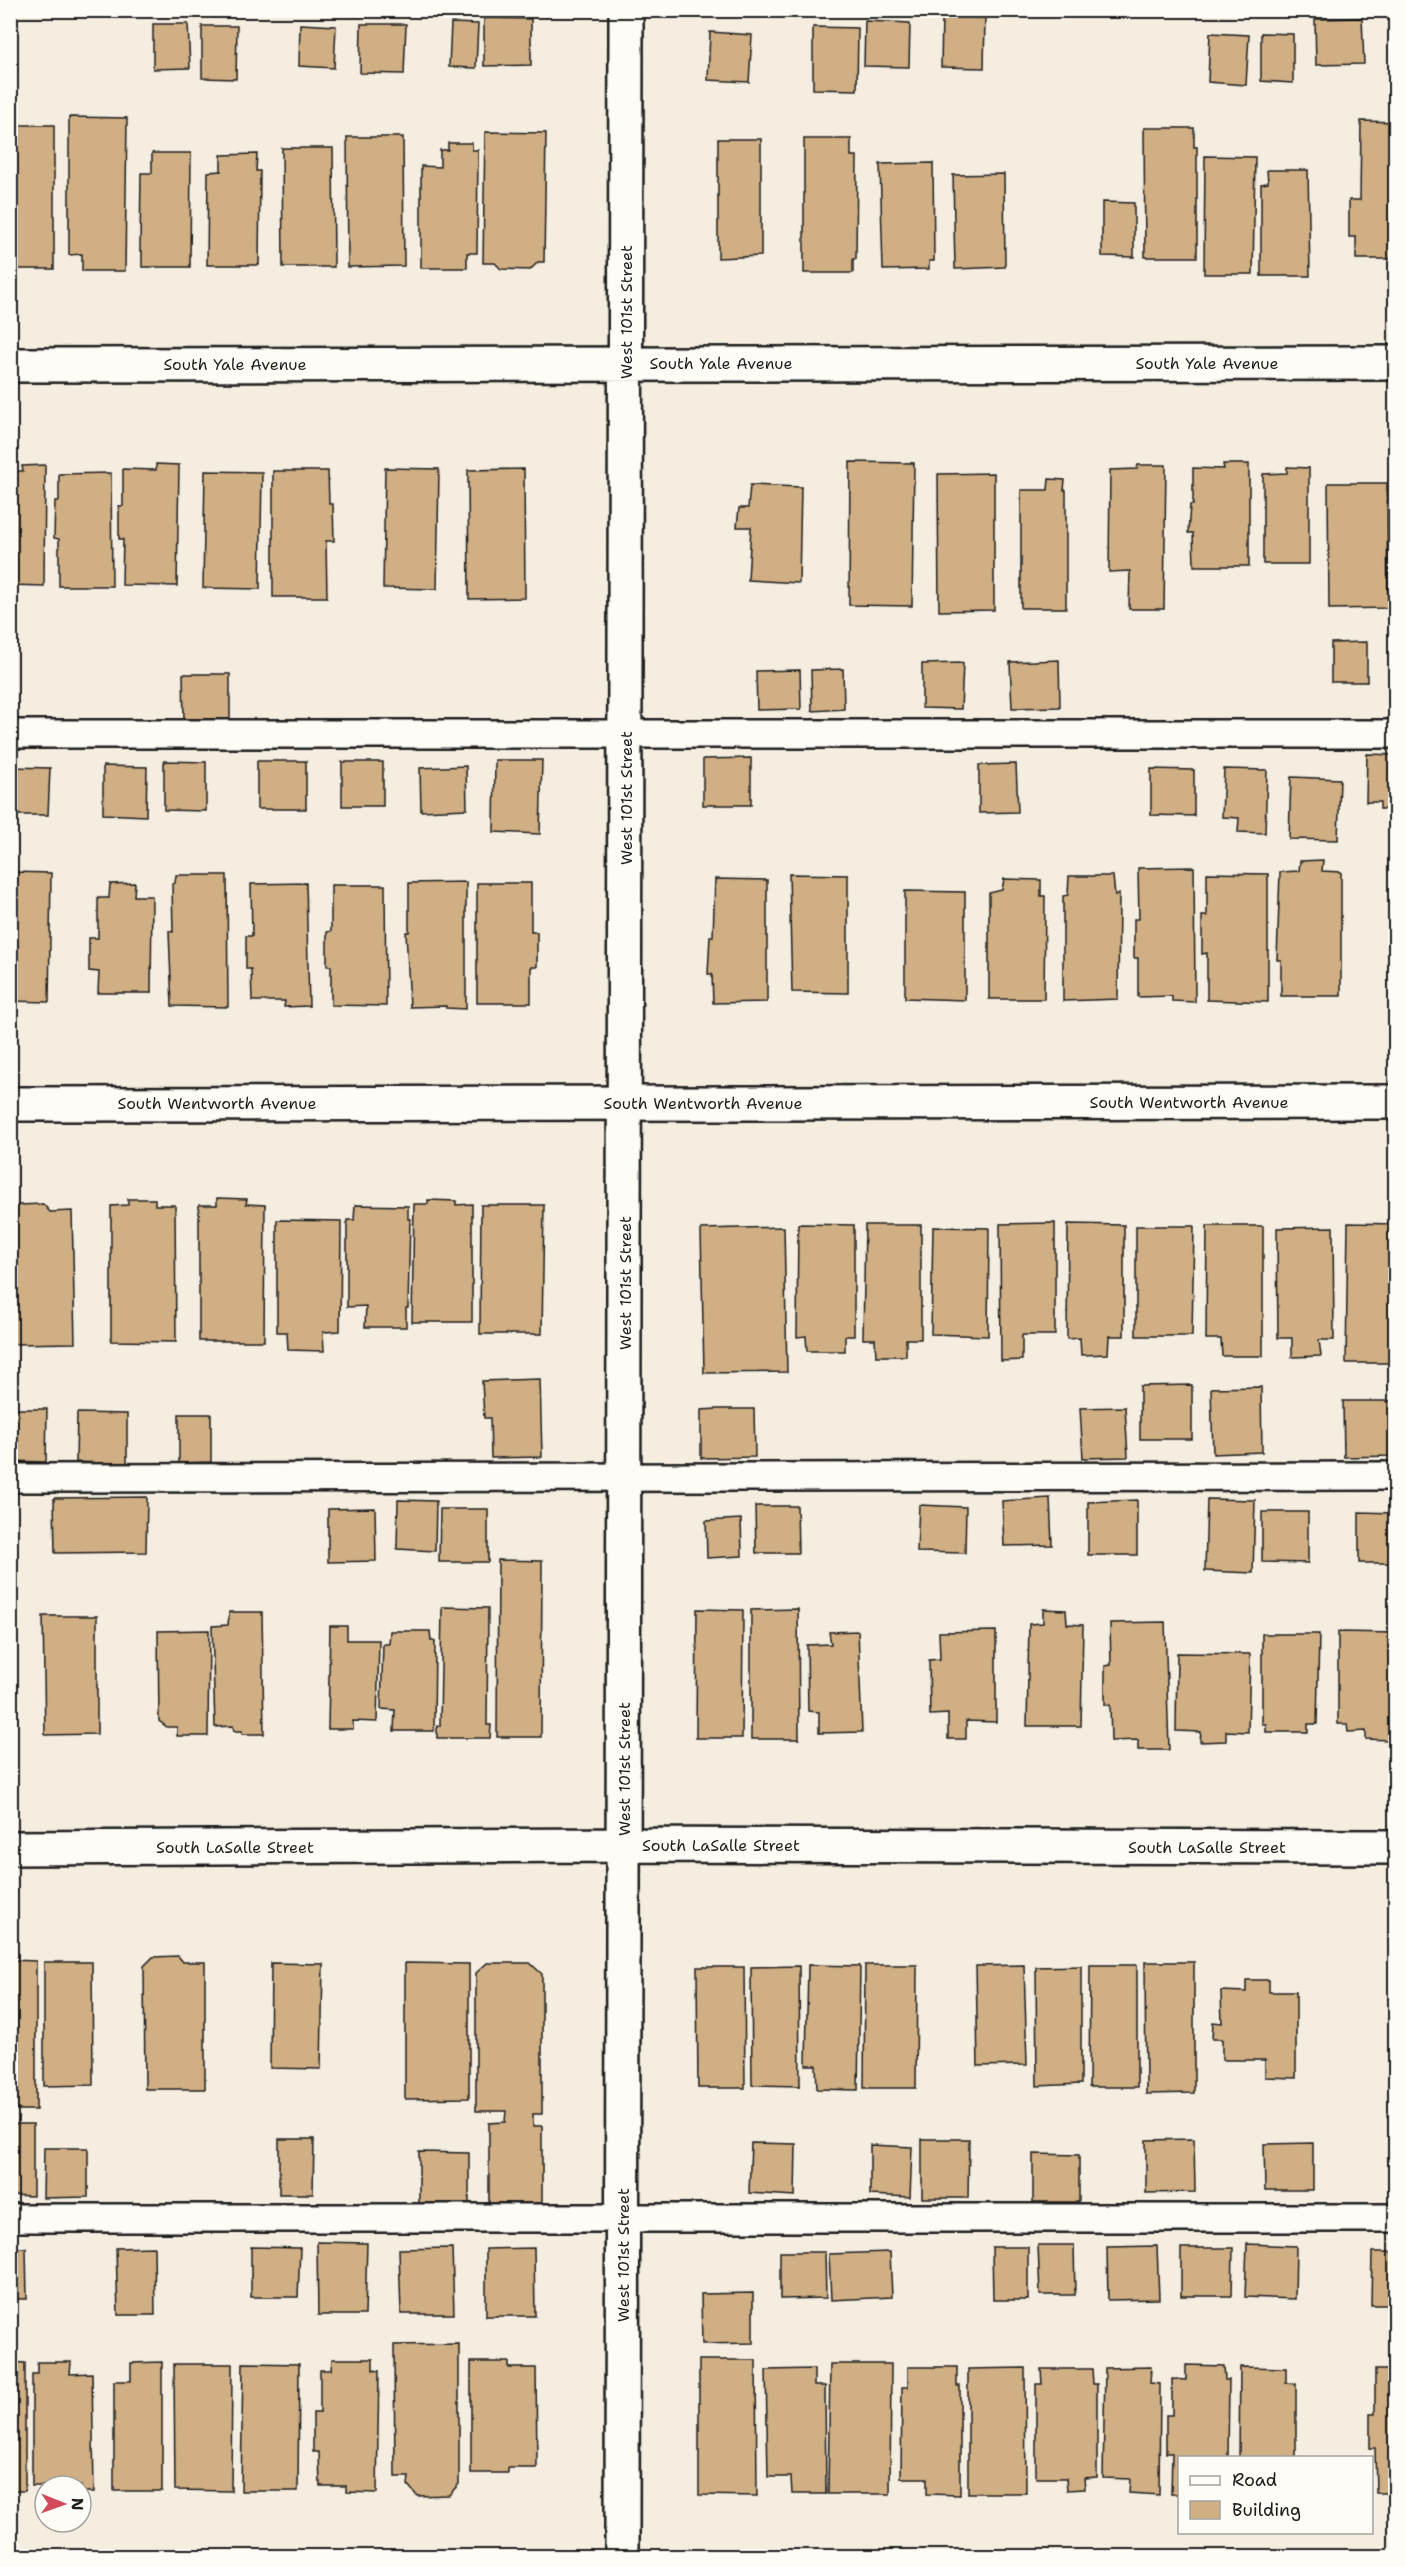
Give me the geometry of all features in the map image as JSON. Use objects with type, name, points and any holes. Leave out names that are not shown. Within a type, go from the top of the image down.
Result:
[{"type":"street","name":"West 101st Street","points":[[622,2556],[626,10]]},
{"type":"street","name":"South Yale Avenue","points":[[10,365],[1395,363]]},
{"type":"street","name":"South Wentworth Avenue","points":[[10,1104],[1395,1102]]},
{"type":"street","name":"South LaSalle Street","points":[[10,1848],[624,1845],[1395,1847]]},
{"type":"lane","points":[[10,734],[1395,734]]},
{"type":"lane","points":[[10,1478],[1395,1476]]},
{"type":"lane","points":[[10,2218],[1395,2218]]},
{"type":"building","points":[[942,17],[985,18],[984,68],[941,67]]},
{"type":"building","points":[[484,18],[531,19],[531,65],[484,66]]},
{"type":"building","points":[[1362,18],[1364,64],[1316,65],[1315,19]]},
{"type":"building","points":[[865,21],[910,23],[909,67],[864,66]]},
{"type":"building","points":[[451,23],[478,24],[476,68],[449,67]]},
{"type":"building","points":[[153,24],[188,24],[190,68],[153,69]]},
{"type":"building","points":[[300,24],[336,26],[334,68],[299,66]]},
{"type":"building","points":[[361,24],[406,24],[404,74],[360,73]]},
{"type":"building","points":[[202,26],[237,26],[236,79],[202,78]]},
{"type":"building","points":[[813,27],[858,28],[857,90],[813,89]]},
{"type":"building","points":[[710,32],[752,35],[749,82],[708,80]]},
{"type":"building","points":[[1210,33],[1249,35],[1246,85],[1208,82]]},
{"type":"building","points":[[1261,33],[1293,34],[1293,83],[1261,81]]},
{"type":"building","points":[[69,117],[127,118],[125,271],[82,271],[82,254],[69,255]]},
{"type":"building","points":[[1361,121],[1396,122],[1396,259],[1356,259],[1356,237],[1349,237],[1349,200],[1360,200]]},
{"type":"building","points":[[10,125],[54,125],[54,269],[10,269]]},
{"type":"building","points":[[1144,128],[1194,128],[1194,147],[1197,147],[1197,257],[1145,257]]},
{"type":"building","points":[[485,132],[546,133],[544,262],[538,262],[530,270],[501,269],[495,263],[483,263]]},
{"type":"building","points":[[347,137],[403,137],[404,266],[348,267]]},
{"type":"building","points":[[718,139],[761,139],[761,256],[718,258]]},
{"type":"building","points":[[804,139],[851,139],[851,156],[857,156],[856,259],[853,259],[853,273],[804,273]]},
{"type":"building","points":[[448,143],[472,143],[472,150],[478,150],[477,253],[467,253],[467,268],[421,268],[421,166],[440,167],[440,150],[448,150]]},
{"type":"building","points":[[282,148],[333,148],[334,267],[283,267]]},
{"type":"building","points":[[152,153],[191,153],[190,267],[142,267],[142,251],[140,251],[141,173],[152,173]]},
{"type":"building","points":[[257,154],[256,171],[260,171],[259,265],[207,265],[208,172],[221,171],[221,155]]},
{"type":"building","points":[[1205,156],[1255,157],[1253,274],[1204,274]]},
{"type":"building","points":[[933,163],[934,261],[929,261],[929,269],[883,270],[880,164]]},
{"type":"building","points":[[1267,170],[1308,170],[1310,276],[1261,276],[1261,184],[1268,183]]},
{"type":"building","points":[[1004,174],[1005,267],[955,269],[953,175]]},
{"type":"building","points":[[1102,202],[1134,203],[1134,257],[1102,256]]},
{"type":"building","points":[[850,462],[914,463],[912,606],[849,605]]},
{"type":"building","points":[[156,464],[179,465],[177,586],[122,585],[123,539],[119,539],[119,506],[123,506],[123,469],[156,470]]},
{"type":"building","points":[[1223,464],[1249,464],[1249,566],[1194,566],[1193,533],[1188,533],[1190,505],[1193,505],[1193,468],[1224,469]]},
{"type":"building","points":[[45,465],[44,586],[10,585],[10,471],[23,471],[22,466]]},
{"type":"building","points":[[1138,465],[1166,465],[1164,609],[1129,609],[1130,571],[1109,572],[1110,470],[1137,469]]},
{"type":"building","points":[[1287,467],[1309,468],[1309,564],[1263,564],[1263,474],[1287,473]]},
{"type":"building","points":[[385,468],[439,469],[437,589],[383,588]]},
{"type":"building","points":[[524,469],[525,598],[469,599],[468,470]]},
{"type":"building","points":[[205,471],[262,472],[260,589],[203,588]]},
{"type":"building","points":[[273,471],[328,471],[329,504],[333,504],[334,541],[326,541],[327,597],[273,597]]},
{"type":"building","points":[[111,473],[112,586],[59,586],[59,539],[54,538],[55,501],[59,501],[59,474]]},
{"type":"building","points":[[994,473],[994,610],[939,611],[938,474]]},
{"type":"building","points":[[1049,479],[1065,480],[1066,608],[1021,608],[1021,490],[1048,490]]},
{"type":"building","points":[[1328,483],[1387,483],[1388,608],[1329,609]]},
{"type":"building","points":[[750,485],[801,487],[799,583],[748,580],[751,527],[737,527],[739,508],[748,508]]},
{"type":"building","points":[[1367,642],[1367,682],[1331,682],[1331,643]]},
{"type":"building","points":[[1059,660],[1060,707],[1012,708],[1010,662]]},
{"type":"building","points":[[963,663],[961,709],[922,708],[922,664]]},
{"type":"building","points":[[843,669],[844,709],[812,711],[811,670]]},
{"type":"building","points":[[800,670],[801,709],[757,710],[756,671]]},
{"type":"building","points":[[183,674],[230,674],[230,720],[184,720]]},
{"type":"building","points":[[1367,754],[1396,755],[1396,809],[1380,809],[1380,802],[1366,802]]},
{"type":"building","points":[[751,758],[751,805],[703,805],[703,759]]},
{"type":"building","points":[[495,760],[542,760],[540,834],[494,832]]},
{"type":"building","points":[[164,761],[206,762],[206,811],[164,810]]},
{"type":"building","points":[[257,761],[306,761],[306,809],[257,809]]},
{"type":"building","points":[[342,762],[383,762],[383,806],[342,806]]},
{"type":"building","points":[[1016,764],[1018,812],[979,813],[979,765]]},
{"type":"building","points":[[103,766],[147,767],[146,816],[103,814]]},
{"type":"building","points":[[466,766],[467,809],[421,811],[420,768]]},
{"type":"building","points":[[10,767],[50,768],[48,815],[10,815]]},
{"type":"building","points":[[1151,769],[1194,770],[1194,816],[1151,815]]},
{"type":"building","points":[[1224,769],[1267,770],[1265,833],[1238,832],[1239,818],[1222,817]]},
{"type":"building","points":[[1291,777],[1340,779],[1338,840],[1289,839]]},
{"type":"building","points":[[1323,860],[1322,871],[1341,872],[1341,996],[1281,996],[1281,960],[1277,960],[1280,872],[1299,871],[1300,861]]},
{"type":"building","points":[[1194,867],[1195,1002],[1172,1001],[1172,996],[1138,997],[1138,958],[1134,958],[1134,919],[1139,919],[1138,868]]},
{"type":"building","points":[[10,872],[51,873],[49,1002],[10,1001]]},
{"type":"building","points":[[1207,873],[1268,874],[1268,1002],[1207,1000],[1207,953],[1202,954],[1202,916],[1207,916]]},
{"type":"building","points":[[789,874],[848,875],[848,993],[792,992]]},
{"type":"building","points":[[176,875],[227,875],[228,1007],[172,1006],[169,931],[173,932],[172,884],[175,883]]},
{"type":"building","points":[[1069,876],[1113,876],[1115,896],[1119,894],[1118,999],[1063,1001],[1063,896],[1068,895]]},
{"type":"building","points":[[715,879],[767,880],[767,1002],[713,1003],[712,974],[708,974],[710,936],[713,936]]},
{"type":"building","points":[[1004,879],[1041,880],[1041,896],[1045,896],[1044,999],[989,999],[989,893],[1002,890]]},
{"type":"building","points":[[466,882],[466,1009],[446,1008],[446,1006],[410,1007],[406,932],[409,932],[409,883]]},
{"type":"building","points":[[135,883],[134,896],[152,896],[151,993],[98,993],[99,972],[89,971],[89,938],[98,938],[98,898],[109,898],[110,884]]},
{"type":"building","points":[[306,883],[309,1006],[284,1007],[285,1001],[252,1001],[251,969],[246,969],[246,936],[252,936],[251,884]]},
{"type":"building","points":[[477,883],[531,883],[531,932],[537,932],[537,967],[531,967],[531,1003],[477,1003]]},
{"type":"building","points":[[331,885],[385,885],[386,1006],[331,1005],[331,966],[327,966],[327,932],[331,931]]},
{"type":"building","points":[[905,891],[965,892],[965,1000],[905,998]]},
{"type":"building","points":[[217,1198],[247,1199],[246,1204],[265,1205],[264,1341],[199,1341],[199,1205],[217,1205]]},
{"type":"building","points":[[128,1199],[155,1199],[155,1205],[175,1205],[176,1342],[111,1341],[111,1206],[128,1205]]},
{"type":"building","points":[[428,1200],[456,1201],[456,1205],[472,1204],[472,1322],[412,1322],[414,1204],[428,1204]]},
{"type":"building","points":[[43,1204],[50,1212],[72,1211],[75,1343],[12,1344],[10,1211],[19,1205]]},
{"type":"building","points":[[355,1205],[408,1206],[408,1219],[410,1219],[406,1327],[365,1327],[366,1306],[347,1307],[347,1220],[354,1220]]},
{"type":"building","points":[[481,1205],[544,1205],[542,1334],[480,1334]]},
{"type":"building","points":[[277,1220],[341,1221],[340,1331],[323,1332],[324,1351],[288,1350],[287,1332],[277,1332]]},
{"type":"building","points":[[1055,1223],[1055,1335],[1022,1335],[1022,1360],[1001,1361],[1000,1224]]},
{"type":"building","points":[[1348,1223],[1396,1224],[1396,1363],[1346,1363]]},
{"type":"building","points":[[798,1224],[854,1225],[854,1336],[845,1336],[845,1351],[807,1351],[806,1336],[797,1337]]},
{"type":"building","points":[[1068,1224],[1124,1225],[1124,1336],[1109,1336],[1108,1354],[1081,1355],[1080,1338],[1067,1339]]},
{"type":"building","points":[[865,1225],[921,1225],[921,1339],[906,1339],[906,1356],[876,1356],[875,1339],[863,1339]]},
{"type":"building","points":[[1136,1226],[1194,1226],[1192,1336],[1136,1336]]},
{"type":"building","points":[[1207,1226],[1263,1226],[1263,1356],[1222,1356],[1221,1339],[1206,1339]]},
{"type":"building","points":[[784,1227],[787,1372],[704,1373],[701,1229]]},
{"type":"building","points":[[933,1227],[989,1228],[988,1336],[931,1334]]},
{"type":"building","points":[[1333,1227],[1334,1340],[1319,1340],[1321,1356],[1292,1357],[1292,1338],[1278,1338],[1277,1228]]},
{"type":"building","points":[[540,1379],[542,1457],[491,1458],[490,1418],[484,1418],[482,1381]]},
{"type":"building","points":[[1192,1385],[1192,1439],[1140,1439],[1140,1386]]},
{"type":"building","points":[[1261,1387],[1262,1452],[1213,1454],[1211,1388]]},
{"type":"building","points":[[1343,1401],[1391,1401],[1392,1456],[1344,1457]]},
{"type":"building","points":[[1125,1407],[1128,1457],[1083,1458],[1080,1408]]},
{"type":"building","points":[[10,1409],[47,1409],[46,1462],[10,1461]]},
{"type":"building","points":[[754,1409],[755,1457],[701,1458],[701,1410]]},
{"type":"building","points":[[77,1413],[127,1414],[127,1464],[76,1462]]},
{"type":"building","points":[[179,1414],[211,1414],[211,1462],[179,1463]]},
{"type":"building","points":[[147,1497],[146,1552],[55,1553],[54,1498]]},
{"type":"building","points":[[1050,1498],[1052,1545],[1004,1546],[1002,1501]]},
{"type":"building","points":[[1207,1499],[1255,1500],[1253,1573],[1205,1571]]},
{"type":"building","points":[[398,1500],[436,1501],[435,1551],[397,1549]]},
{"type":"building","points":[[1137,1500],[1137,1555],[1088,1555],[1088,1502]]},
{"type":"building","points":[[919,1505],[966,1507],[965,1553],[917,1552]]},
{"type":"building","points":[[755,1506],[797,1506],[798,1553],[756,1553]]},
{"type":"building","points":[[375,1508],[376,1561],[328,1562],[328,1509]]},
{"type":"building","points":[[440,1509],[488,1509],[488,1562],[439,1562]]},
{"type":"building","points":[[1262,1512],[1308,1512],[1308,1563],[1262,1562]]},
{"type":"building","points":[[1359,1512],[1395,1513],[1394,1563],[1359,1563]]},
{"type":"building","points":[[741,1519],[742,1556],[707,1558],[706,1521]]},
{"type":"building","points":[[498,1560],[542,1561],[541,1737],[497,1737]]},
{"type":"building","points":[[442,1607],[488,1608],[487,1725],[491,1725],[490,1738],[437,1738],[437,1726],[440,1726]]},
{"type":"building","points":[[697,1609],[743,1610],[742,1738],[696,1738]]},
{"type":"building","points":[[798,1609],[799,1739],[751,1739],[751,1610]]},
{"type":"building","points":[[1043,1609],[1066,1610],[1067,1624],[1083,1625],[1081,1726],[1027,1726],[1029,1624],[1043,1623]]},
{"type":"building","points":[[229,1612],[262,1612],[264,1734],[242,1734],[242,1731],[234,1731],[233,1726],[215,1727],[212,1626],[228,1625]]},
{"type":"building","points":[[43,1616],[97,1616],[97,1734],[45,1735]]},
{"type":"building","points":[[1165,1622],[1169,1750],[1138,1750],[1138,1740],[1111,1741],[1110,1705],[1105,1705],[1105,1666],[1111,1665],[1110,1623]]},
{"type":"building","points":[[330,1626],[347,1626],[347,1640],[379,1640],[377,1722],[353,1721],[353,1729],[328,1729]]},
{"type":"building","points":[[209,1630],[208,1736],[177,1736],[177,1727],[167,1727],[159,1721],[158,1631]]},
{"type":"building","points":[[390,1631],[430,1631],[431,1641],[435,1641],[434,1731],[394,1731],[395,1710],[381,1709],[383,1644],[389,1644]]},
{"type":"building","points":[[858,1631],[862,1732],[819,1733],[819,1712],[808,1711],[807,1645],[831,1644],[829,1632]]},
{"type":"building","points":[[996,1631],[996,1722],[966,1721],[966,1739],[948,1739],[948,1714],[930,1715],[929,1660],[940,1659],[939,1632]]},
{"type":"building","points":[[1338,1632],[1396,1633],[1396,1725],[1392,1725],[1390,1740],[1366,1739],[1366,1731],[1348,1732],[1347,1724],[1338,1724]]},
{"type":"building","points":[[1262,1634],[1319,1634],[1317,1724],[1308,1724],[1308,1732],[1266,1732],[1266,1724],[1262,1724]]},
{"type":"building","points":[[1177,1653],[1250,1654],[1248,1732],[1226,1731],[1226,1741],[1200,1742],[1201,1732],[1176,1731]]},
{"type":"building","points":[[178,1956],[183,1962],[205,1962],[205,2089],[145,2089],[144,1966],[153,1957]]},
{"type":"building","points":[[10,1960],[36,1961],[36,2110],[10,2110]]},
{"type":"building","points":[[44,1962],[92,1962],[93,2085],[44,2086]]},
{"type":"building","points":[[1145,1962],[1194,1962],[1194,2093],[1146,2094]]},
{"type":"building","points":[[271,1963],[323,1964],[321,2069],[270,2068]]},
{"type":"building","points":[[405,1963],[469,1964],[469,2098],[405,2099]]},
{"type":"building","points":[[487,1963],[530,1963],[542,1974],[542,2114],[533,2114],[533,2126],[542,2126],[542,2204],[489,2203],[489,2123],[505,2122],[506,2111],[476,2111],[476,1973]]},
{"type":"building","points":[[808,1965],[860,1966],[858,2090],[817,2089],[816,2065],[806,2065]]},
{"type":"building","points":[[865,1965],[917,1965],[916,2088],[864,2088]]},
{"type":"building","points":[[1024,1965],[1027,2065],[978,2066],[976,1966]]},
{"type":"building","points":[[1090,1965],[1137,1965],[1137,2087],[1089,2087]]},
{"type":"building","points":[[799,1966],[800,2086],[752,2085],[751,1967]]},
{"type":"building","points":[[1081,1966],[1081,2084],[1037,2086],[1036,1967]]},
{"type":"building","points":[[697,1967],[744,1967],[745,2088],[698,2088]]},
{"type":"building","points":[[1246,1980],[1269,1980],[1269,1992],[1296,1992],[1296,2078],[1265,2077],[1265,2060],[1222,2060],[1222,2039],[1212,2039],[1213,2022],[1222,2023],[1221,1991],[1246,1992]]},
{"type":"building","points":[[10,2124],[33,2124],[33,2196],[10,2195]]},
{"type":"building","points":[[279,2139],[314,2139],[313,2194],[279,2194]]},
{"type":"building","points":[[922,2139],[969,2139],[968,2198],[922,2198]]},
{"type":"building","points":[[1194,2139],[1195,2192],[1146,2193],[1146,2140]]},
{"type":"building","points":[[751,2143],[796,2144],[795,2196],[749,2193]]},
{"type":"building","points":[[1313,2143],[1313,2190],[1265,2190],[1264,2144]]},
{"type":"building","points":[[870,2145],[912,2147],[910,2197],[870,2195]]},
{"type":"building","points":[[44,2148],[88,2148],[88,2197],[43,2198]]},
{"type":"building","points":[[419,2152],[469,2153],[469,2204],[419,2204]]},
{"type":"building","points":[[1033,2154],[1079,2155],[1079,2202],[1033,2202]]},
{"type":"building","points":[[317,2242],[367,2243],[365,2315],[318,2315]]},
{"type":"building","points":[[1247,2244],[1296,2246],[1295,2299],[1245,2297]]},
{"type":"building","points":[[1038,2245],[1074,2245],[1075,2295],[1040,2295]]},
{"type":"building","points":[[1157,2246],[1159,2299],[1108,2300],[1107,2247]]},
{"type":"building","points":[[154,2247],[155,2315],[118,2315],[116,2248]]},
{"type":"building","points":[[251,2247],[300,2248],[298,2297],[251,2297]]},
{"type":"building","points":[[992,2247],[1028,2247],[1028,2300],[993,2300]]},
{"type":"building","points":[[26,2248],[27,2299],[10,2299],[10,2249]]},
{"type":"building","points":[[452,2248],[454,2314],[401,2314],[399,2249]]},
{"type":"building","points":[[534,2248],[535,2316],[486,2316],[486,2249]]},
{"type":"building","points":[[1181,2248],[1233,2248],[1232,2296],[1181,2296]]},
{"type":"building","points":[[780,2252],[825,2252],[826,2298],[780,2299]]},
{"type":"building","points":[[890,2252],[892,2297],[831,2300],[829,2254]]},
{"type":"building","points":[[1372,2252],[1396,2252],[1396,2305],[1371,2305]]},
{"type":"building","points":[[753,2293],[753,2343],[702,2344],[701,2294]]},
{"type":"building","points":[[459,2344],[459,2484],[449,2495],[417,2496],[408,2485],[409,2477],[395,2477],[394,2345]]},
{"type":"building","points":[[332,2359],[373,2359],[373,2370],[379,2371],[377,2493],[346,2492],[346,2486],[320,2486],[319,2452],[313,2452],[313,2413],[320,2413],[320,2370],[331,2370]]},
{"type":"building","points":[[699,2360],[756,2360],[757,2496],[699,2495]]},
{"type":"building","points":[[10,2362],[25,2363],[25,2491],[10,2491]]},
{"type":"building","points":[[37,2362],[71,2362],[70,2374],[92,2373],[94,2492],[93,2474],[33,2474],[32,2486],[32,2374],[37,2374]]},
{"type":"building","points":[[162,2362],[162,2491],[114,2491],[114,2381],[131,2381],[131,2363]]},
{"type":"building","points":[[471,2362],[509,2362],[509,2368],[536,2368],[537,2468],[508,2468],[508,2473],[471,2473]]},
{"type":"building","points":[[243,2363],[299,2364],[298,2491],[241,2491]]},
{"type":"building","points":[[174,2364],[232,2364],[231,2491],[175,2490]]},
{"type":"building","points":[[830,2364],[891,2364],[890,2494],[828,2494]]},
{"type":"building","points":[[1186,2365],[1224,2366],[1225,2380],[1229,2380],[1228,2456],[1178,2456],[1178,2494],[1171,2494],[1172,2453],[1166,2453],[1166,2415],[1172,2415],[1172,2379],[1186,2380]]},
{"type":"building","points":[[908,2367],[957,2367],[957,2386],[960,2386],[960,2495],[927,2494],[927,2478],[901,2478],[902,2387],[908,2387]]},
{"type":"building","points":[[1151,2367],[1150,2383],[1160,2384],[1159,2495],[1129,2493],[1130,2479],[1103,2478],[1105,2368]]},
{"type":"building","points":[[1240,2367],[1286,2368],[1286,2383],[1296,2384],[1296,2456],[1239,2456]]},
{"type":"building","points":[[1025,2368],[1026,2493],[968,2493],[968,2369]]},
{"type":"building","points":[[814,2369],[814,2386],[825,2386],[826,2494],[792,2494],[791,2477],[768,2477],[766,2370]]},
{"type":"building","points":[[1041,2369],[1092,2369],[1093,2384],[1097,2384],[1097,2477],[1084,2478],[1085,2489],[1067,2490],[1066,2478],[1036,2478],[1036,2384],[1042,2384]]},
{"type":"building","points":[[1375,2370],[1396,2370],[1396,2493],[1376,2493],[1375,2448],[1370,2448],[1370,2414],[1375,2414]]}]
